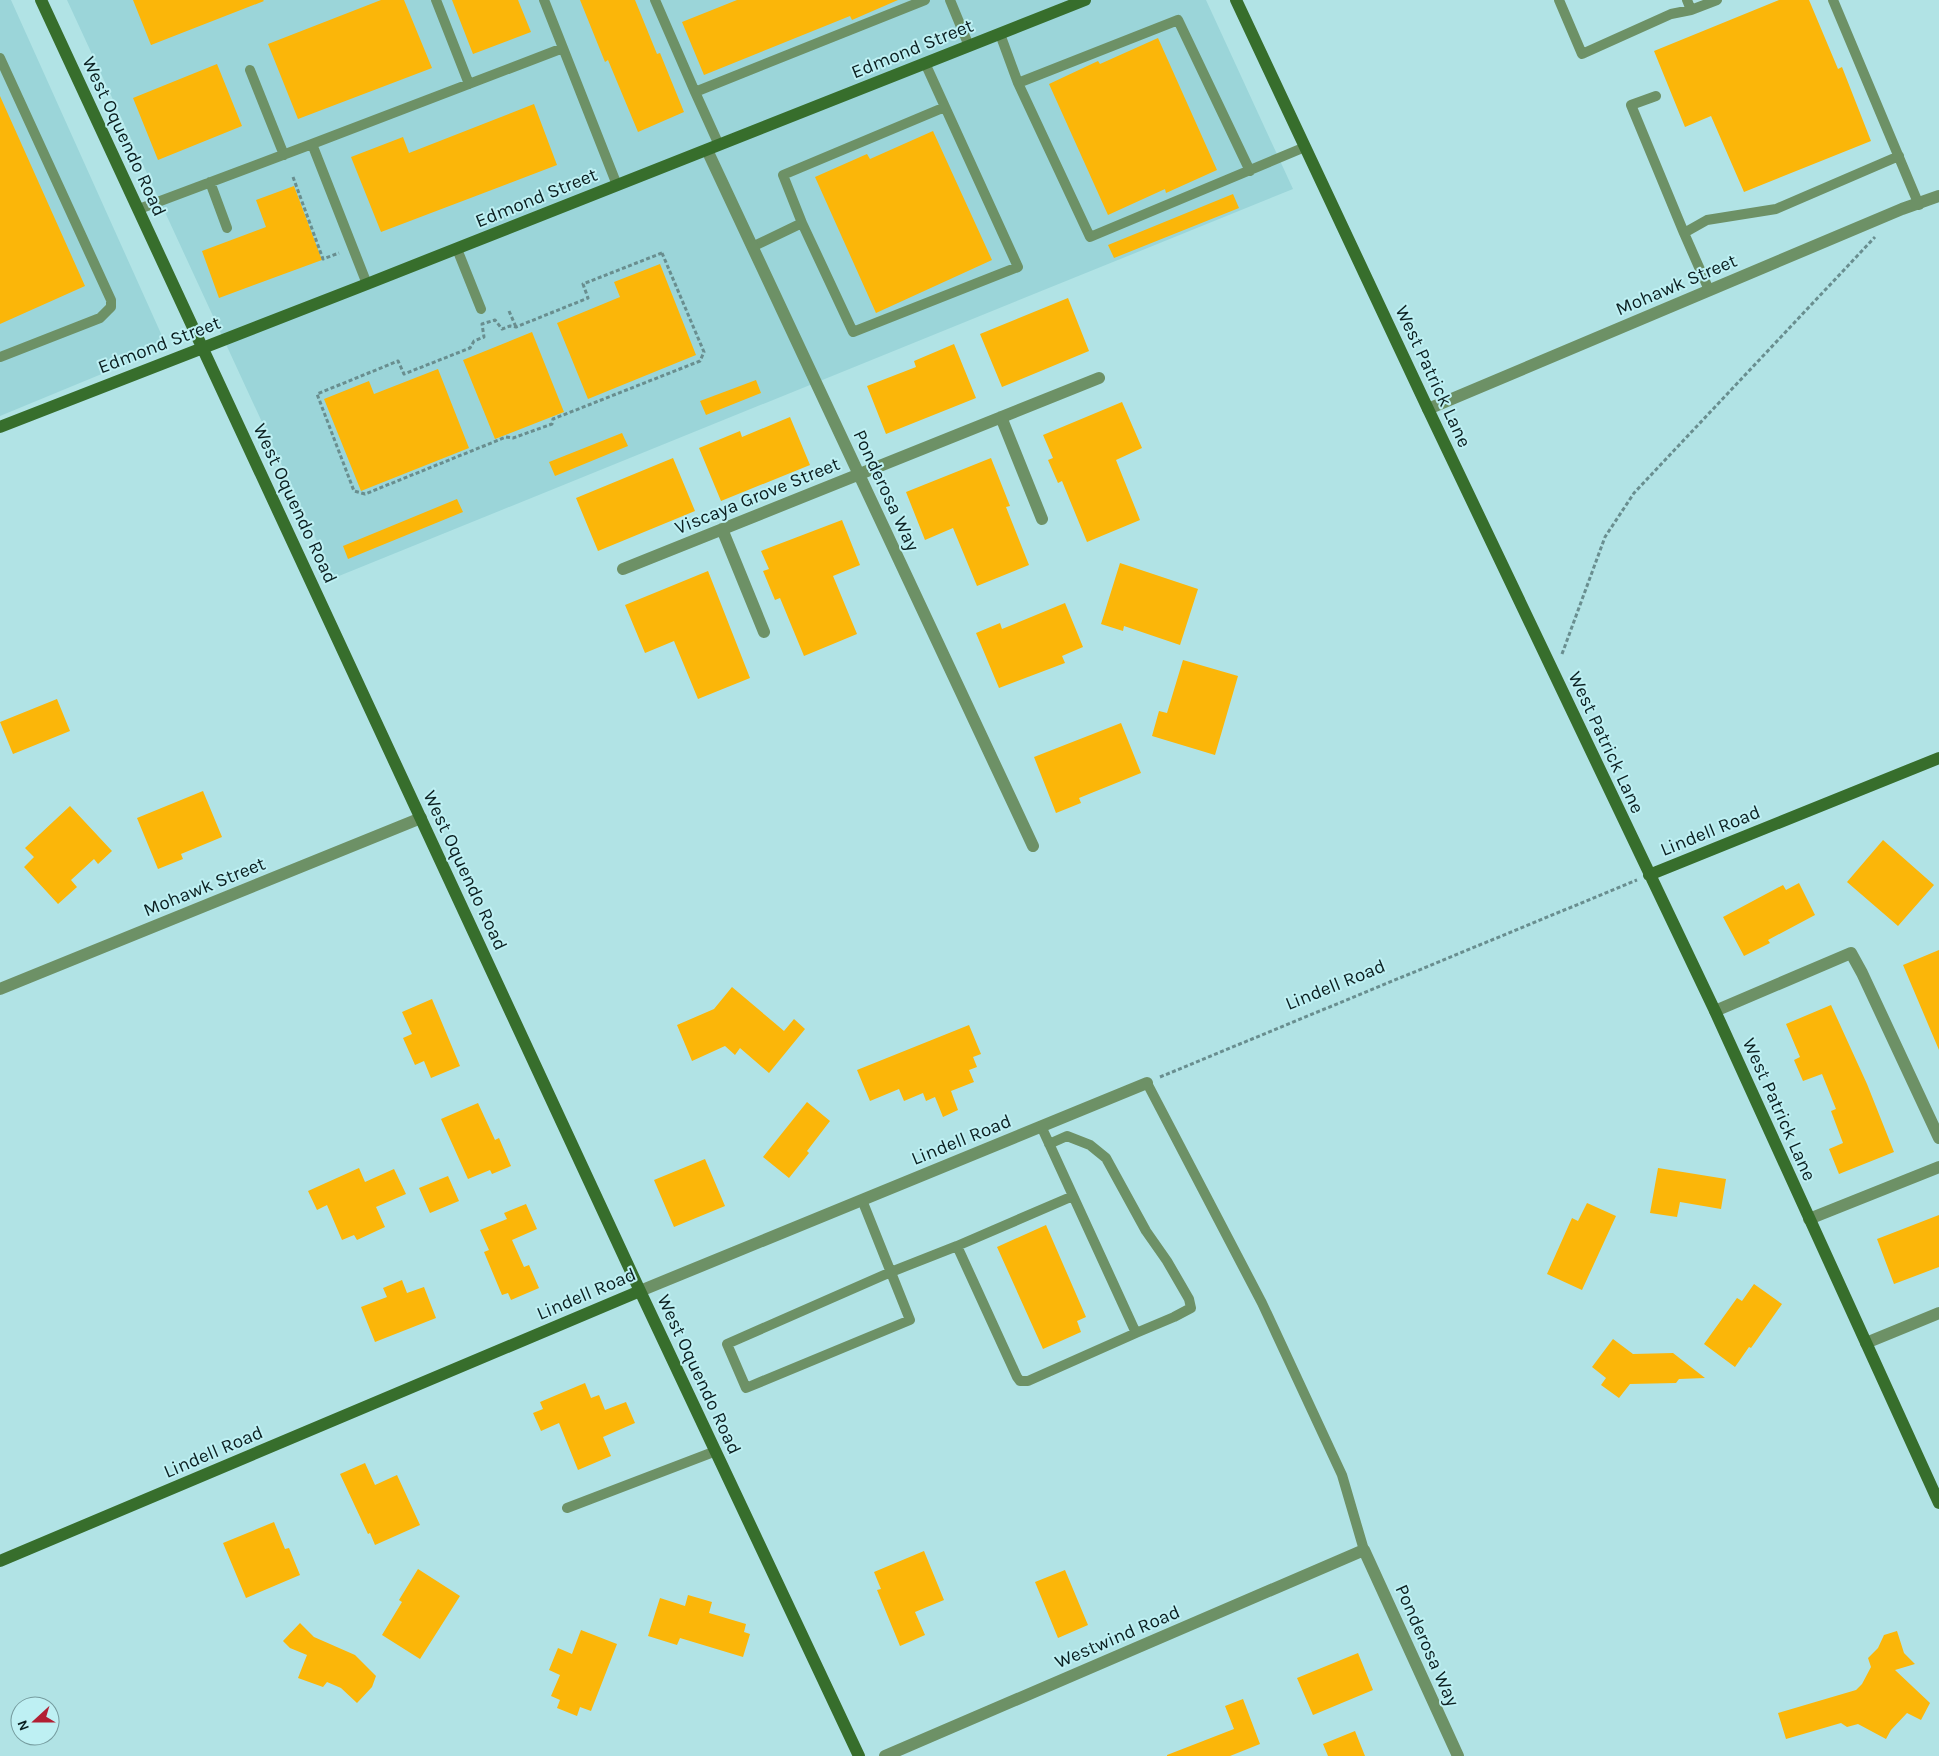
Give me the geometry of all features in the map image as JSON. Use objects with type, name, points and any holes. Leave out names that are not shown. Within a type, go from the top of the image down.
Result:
[{"type":"street","name":"West Oquendo Road","points":[[41,0],[640,1291],[859,1756]]},
{"type":"street","name":"Edmond Street","points":[[0,427],[457,249],[1085,0]]},
{"type":"street","name":"West Patrick Lane","points":[[1236,0],[1428,409],[1715,1011],[1939,1503]]},
{"type":"street","name":"Ponderosa Way","points":[[707,150],[1033,846]]},
{"type":"street","name":"Mohawk Street","points":[[1428,409],[1902,209],[1939,196]]},
{"type":"street","name":"Viscaya Grove Street","points":[[624,569],[1099,378]]},
{"type":"street","points":[[1001,417],[1042,519]]},
{"type":"street","points":[[722,529],[764,632]]},
{"type":"street","name":"Lindell Road","points":[[1649,875],[1939,758]]},
{"type":"street","name":"Mohawk Street","points":[[0,989],[421,818]]},
{"type":"street","points":[[1715,1011],[1851,953],[1939,1138]]},
{"type":"street","name":"Lindell Road","points":[[0,1561],[640,1291],[1147,1082]]},
{"type":"street","points":[[1809,1219],[1939,1167]]},
{"type":"street","points":[[1866,1343],[1939,1313]]},
{"type":"street","name":"Ponderosa Way","points":[[1364,1550],[1458,1756]]},
{"type":"street","name":"Westwind Road","points":[[885,1756],[1364,1550]]},
{"type":"lane","points":[[436,0],[469,84]]},
{"type":"lane","points":[[544,0],[617,185]]},
{"type":"lane","points":[[695,92],[925,0]]},
{"type":"lane","points":[[950,0],[969,46]]},
{"type":"lane","points":[[1559,0],[1582,54],[1689,5],[1717,0]]},
{"type":"lane","points":[[1834,0],[1919,204]]},
{"type":"lane","points":[[658,1],[719,145]]},
{"type":"lane","points":[[1018,83],[1178,20],[1250,171]]},
{"type":"lane","points":[[1000,34],[1018,83],[1090,237],[1306,148]]},
{"type":"lane","points":[[139,209],[563,48]]},
{"type":"lane","points":[[0,58],[111,300],[111,307],[100,318],[0,357]]},
{"type":"lane","points":[[925,63],[1018,267],[852,332],[802,224],[783,175],[945,108]]},
{"type":"lane","points":[[250,70],[284,154]]},
{"type":"lane","points":[[1656,96],[1631,105],[1709,290]]},
{"type":"lane","points":[[312,144],[367,284]]},
{"type":"lane","points":[[1684,233],[1707,220],[1776,209],[1899,156]]},
{"type":"lane","points":[[210,182],[228,228]]},
{"type":"lane","points":[[752,247],[802,224]]},
{"type":"lane","points":[[457,249],[482,309]]},
{"type":"lane","points":[[1147,1082],[1262,1302],[1342,1475],[1364,1550]]},
{"type":"lane","points":[[1041,1126],[1136,1333]]},
{"type":"lane","points":[[956,1246],[1016,1378],[1020,1380],[1028,1381],[1191,1308],[1189,1299],[1167,1261],[1146,1231],[1106,1158],[1090,1145],[1067,1136],[1049,1144]]},
{"type":"lane","points":[[862,1200],[891,1272],[910,1320],[746,1388],[727,1344],[891,1272],[1073,1196]]},
{"type":"lane","points":[[567,1508],[716,1451]]},
{"type":"path","points":[[294,177],[323,259],[339,253]]},
{"type":"path","points":[[1555,676],[1605,537],[1634,493],[1881,231]]},
{"type":"path","points":[[662,253],[704,352],[700,361],[553,419],[552,424],[513,438],[506,437],[365,494],[354,491],[317,394],[398,361],[404,374],[470,348],[474,341],[484,338],[482,324],[495,320],[502,329],[510,326],[516,327],[588,298],[583,284],[662,253]]},
{"type":"path","points":[[510,311],[516,327]]},
{"type":"path","name":"Lindell Road","points":[[1147,1082],[1649,875]]},
{"type":"shaded area","points":[[0,0],[11,0],[167,347],[0,416]]},
{"type":"shaded area","points":[[67,0],[1206,0],[1293,189],[334,578]]},
{"type":"building","points":[[133,0],[263,0],[264,1],[151,45]]},
{"type":"building","points":[[381,0],[404,0],[432,68],[298,119],[268,44]]},
{"type":"building","points":[[452,0],[518,0],[531,32],[473,54]]},
{"type":"building","points":[[580,0],[635,0],[657,54],[660,53],[684,112],[638,132],[608,60],[605,62]]},
{"type":"building","points":[[737,0],[898,0],[852,20],[850,16],[704,75],[682,22]]},
{"type":"building","points":[[1779,0],[1809,0],[1838,69],[1842,67],[1871,141],[1744,192],[1711,116],[1685,127],[1654,51]]},
{"type":"building","points":[[1158,38],[1217,170],[1166,193],[1165,189],[1108,215],[1049,84],[1098,61],[1100,64]]},
{"type":"building","points":[[217,64],[242,126],[158,160],[133,98]]},
{"type":"building","points":[[0,96],[85,286],[0,324]]},
{"type":"building","points":[[534,104],[557,165],[381,232],[351,157],[403,137],[409,153]]},
{"type":"building","points":[[933,131],[992,260],[876,313],[815,177],[867,154],[870,159]]},
{"type":"building","points":[[294,186],[322,260],[219,298],[202,251],[266,227],[256,200]]},
{"type":"building","points":[[1233,194],[1239,208],[1114,258],[1108,245]]},
{"type":"building","points":[[660,264],[696,355],[588,399],[557,323],[620,297],[614,282]]},
{"type":"building","points":[[1068,298],[1089,351],[1002,387],[980,334]]},
{"type":"building","points":[[532,332],[564,412],[495,439],[463,360]]},
{"type":"building","points":[[954,344],[976,398],[886,434],[867,386],[916,367],[914,361]]},
{"type":"building","points":[[438,369],[469,448],[361,491],[324,399],[369,381],[374,394]]},
{"type":"building","points":[[756,380],[761,393],[706,415],[700,401]]},
{"type":"building","points":[[1122,402],[1142,448],[1116,460],[1140,520],[1087,542],[1062,481],[1058,483],[1048,460],[1053,458],[1043,435]]},
{"type":"building","points":[[790,417],[810,465],[721,501],[699,448],[740,431],[742,437]]},
{"type":"building","points":[[622,433],[628,446],[555,476],[549,462]]},
{"type":"building","points":[[673,458],[695,511],[598,551],[576,498]]},
{"type":"building","points":[[991,458],[1010,506],[1006,507],[1029,565],[977,586],[953,528],[925,540],[906,492]]},
{"type":"building","points":[[457,499],[463,512],[348,559],[343,546]]},
{"type":"building","points":[[842,520],[860,565],[833,576],[857,634],[804,656],[780,598],[775,600],[763,571],[769,569],[761,551]]},
{"type":"building","points":[[1120,563],[1198,589],[1180,645],[1124,626],[1123,631],[1101,624]]},
{"type":"building","points":[[708,571],[750,678],[698,699],[674,641],[645,653],[625,605]]},
{"type":"building","points":[[1065,603],[1083,647],[1062,656],[1065,663],[999,688],[976,633],[1000,623],[1002,629]]},
{"type":"building","points":[[1183,660],[1238,676],[1215,755],[1152,736],[1159,711],[1167,713]]},
{"type":"building","points":[[57,699],[70,731],[13,754],[0,722]]},
{"type":"building","points":[[1121,723],[1141,773],[1079,798],[1081,803],[1056,813],[1034,757]]},
{"type":"building","points":[[203,791],[222,837],[181,854],[183,859],[158,869],[137,818]]},
{"type":"building","points":[[70,806],[112,851],[98,864],[94,859],[71,880],[77,887],[58,904],[24,867],[34,857],[25,848]]},
{"type":"building","points":[[1883,840],[1934,885],[1898,926],[1847,882]]},
{"type":"building","points":[[1799,883],[1815,915],[1768,940],[1770,943],[1744,956],[1723,917],[1783,885],[1786,890]]},
{"type":"building","points":[[1939,950],[1939,1050],[1903,965]]},
{"type":"building","points":[[732,987],[784,1031],[794,1019],[805,1029],[769,1073],[740,1048],[735,1055],[725,1046],[692,1061],[677,1025],[714,1009]]},
{"type":"building","points":[[432,999],[460,1066],[431,1078],[424,1061],[415,1065],[403,1038],[412,1034],[402,1012]]},
{"type":"building","points":[[1831,1005],[1867,1084],[1894,1152],[1839,1174],[1829,1149],[1843,1143],[1831,1111],[1836,1109],[1822,1074],[1803,1081],[1794,1060],[1800,1057],[1786,1024]]},
{"type":"building","points":[[969,1025],[981,1054],[973,1057],[977,1067],[969,1070],[974,1082],[951,1091],[958,1110],[943,1117],[935,1097],[926,1101],[923,1093],[904,1101],[899,1089],[870,1101],[857,1070]]},
{"type":"building","points":[[807,1102],[830,1121],[807,1151],[809,1153],[789,1178],[763,1157]]},
{"type":"building","points":[[478,1103],[495,1140],[499,1138],[511,1166],[492,1174],[490,1170],[468,1179],[441,1119]]},
{"type":"building","points":[[705,1159],[725,1206],[674,1227],[654,1180]]},
{"type":"building","points":[[359,1168],[365,1182],[394,1169],[406,1194],[376,1207],[385,1227],[357,1240],[354,1235],[342,1240],[327,1205],[317,1210],[308,1191]]},
{"type":"building","points":[[1658,1168],[1726,1179],[1721,1209],[1680,1202],[1677,1217],[1650,1213]]},
{"type":"building","points":[[448,1176],[459,1201],[430,1213],[419,1188]]},
{"type":"building","points":[[1587,1203],[1616,1216],[1582,1290],[1547,1274],[1572,1218],[1578,1221]]},
{"type":"building","points":[[526,1204],[537,1229],[512,1240],[524,1267],[529,1265],[539,1288],[511,1300],[508,1293],[502,1295],[484,1252],[489,1250],[480,1230],[507,1219],[504,1213]]},
{"type":"building","points":[[1939,1215],[1939,1267],[1894,1284],[1877,1239]]},
{"type":"building","points":[[1046,1225],[1086,1317],[1077,1321],[1081,1332],[1043,1349],[997,1247]]},
{"type":"building","points":[[402,1280],[407,1293],[424,1287],[436,1318],[375,1342],[361,1307],[387,1297],[383,1288]]},
{"type":"building","points":[[1754,1284],[1782,1304],[1735,1367],[1704,1344],[1737,1298],[1742,1301]]},
{"type":"building","points":[[1613,1339],[1633,1354],[1673,1353],[1705,1378],[1679,1379],[1676,1383],[1630,1384],[1619,1398],[1601,1385],[1606,1378],[1592,1367]]},
{"type":"building","points":[[585,1383],[591,1398],[599,1395],[605,1410],[626,1402],[635,1423],[603,1437],[611,1456],[578,1470],[559,1423],[541,1431],[533,1413],[543,1409],[540,1402]]},
{"type":"building","points":[[365,1463],[375,1485],[397,1475],[420,1525],[375,1545],[340,1474]]},
{"type":"building","points":[[274,1522],[285,1549],[289,1548],[300,1575],[246,1598],[223,1543]]},
{"type":"building","points":[[924,1551],[944,1600],[915,1612],[925,1635],[900,1646],[877,1590],[881,1589],[874,1572]]},
{"type":"building","points":[[418,1569],[460,1596],[420,1659],[382,1635],[402,1602],[399,1600]]},
{"type":"building","points":[[1065,1570],[1088,1625],[1058,1638],[1035,1582]]},
{"type":"building","points":[[688,1595],[712,1602],[709,1613],[746,1624],[744,1632],[750,1634],[743,1657],[680,1638],[677,1645],[648,1636],[660,1598],[685,1606]]},
{"type":"building","points":[[300,1623],[314,1637],[355,1655],[376,1676],[372,1687],[357,1703],[341,1688],[327,1682],[323,1687],[298,1678],[307,1655],[290,1648],[283,1641]]},
{"type":"building","points":[[581,1630],[617,1644],[591,1711],[580,1707],[577,1716],[557,1708],[560,1700],[551,1696],[560,1675],[549,1670],[558,1648],[572,1654]]},
{"type":"building","points":[[1897,1631],[1904,1653],[1915,1664],[1895,1670],[1930,1703],[1921,1720],[1907,1713],[1891,1730],[1886,1739],[1858,1724],[1847,1727],[1841,1723],[1786,1739],[1778,1713],[1856,1690],[1862,1684],[1871,1667],[1868,1658],[1878,1648],[1884,1635]]},
{"type":"building","points":[[1358,1653],[1373,1690],[1313,1715],[1297,1678]]},
{"type":"building","points":[[1243,1699],[1260,1744],[1230,1756],[1167,1756],[1234,1729],[1225,1706]]},
{"type":"building","points":[[1355,1731],[1365,1756],[1328,1756],[1323,1744]]}]
